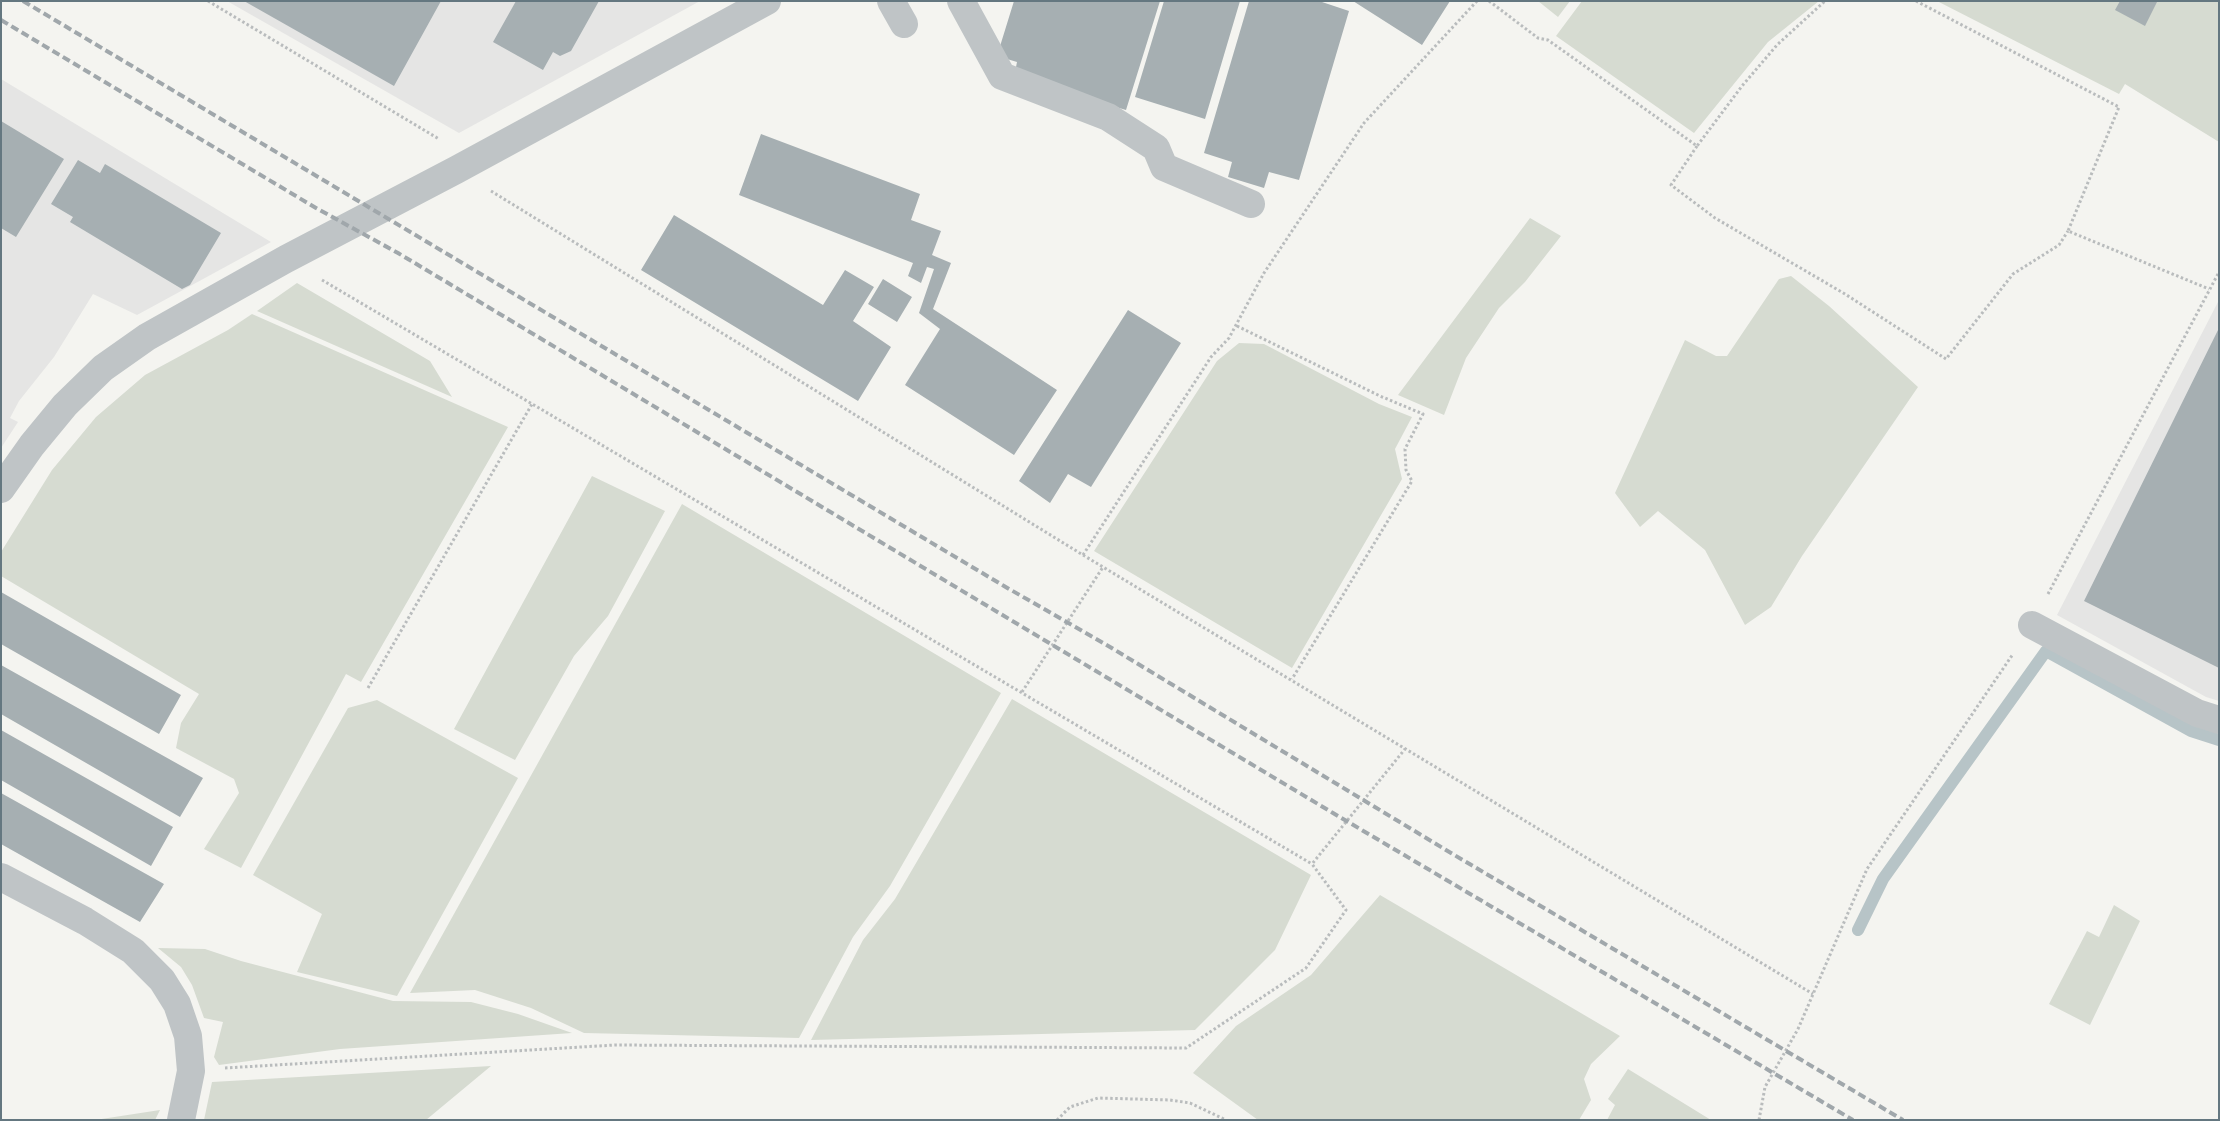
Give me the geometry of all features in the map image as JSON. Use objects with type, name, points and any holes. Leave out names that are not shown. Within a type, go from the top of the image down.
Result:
[{"type":"street","points":[[1,489],[65,405],[103,368],[147,337],[286,259],[456,170],[767,1]]},
{"type":"street","points":[[961,1],[1002,76],[1108,117],[1156,148],[1164,167],[1251,204]]},
{"type":"street","points":[[2032,625],[2197,713],[2219,720]]},
{"type":"street","points":[[1,877],[85,921],[133,951],[162,980],[178,1004],[188,1036],[191,1070],[181,1120]]},
{"type":"path","points":[[208,1],[437,137],[456,170],[1083,555],[1813,994]]},
{"type":"path","points":[[1083,555],[1211,357],[1237,326],[1264,272],[1364,123],[1477,1]]},
{"type":"path","points":[[1489,1],[1538,38],[1548,40],[1698,146]]},
{"type":"path","points":[[1826,1],[1777,45],[1742,86],[1671,184],[1716,218],[1845,294],[1946,359],[2013,274],[2059,244],[2068,231],[2119,106],[1916,1]]},
{"type":"path","points":[[2068,231],[2209,289]]},
{"type":"path","points":[[191,1070],[615,1045],[1186,1048],[1306,968],[1346,910],[1312,864],[286,259]]},
{"type":"path","points":[[1759,1120],[1765,1087],[1798,1028],[1867,869],[2032,625],[2219,272]]},
{"type":"path","points":[[1237,326],[1380,396],[1423,414],[1406,449],[1406,470],[1412,481],[1292,679]]},
{"type":"path","points":[[368,688],[532,404]]},
{"type":"path","points":[[1022,692],[1103,566]]},
{"type":"path","points":[[1312,864],[1405,749]]},
{"type":"path","points":[[1057,1120],[1070,1107],[1098,1098],[1170,1100],[1190,1103],[1226,1120]]},
{"type":"shaded area","points":[[227,1],[700,1],[459,133]]},
{"type":"shaded area","points":[[1538,1],[1570,1],[1558,17]]},
{"type":"shaded area","points":[[1582,1],[1819,1],[1768,42],[1694,133],[1556,36]]},
{"type":"shaded area","points":[[1937,1],[2219,1],[2219,142],[2125,84],[2119,94]]},
{"type":"shaded area","points":[[1,79],[271,242],[137,315],[93,294],[54,357],[19,401],[10,418],[18,422],[1,448]]},
{"type":"shaded area","points":[[1530,218],[1561,236],[1525,282],[1499,308],[1466,358],[1444,415],[1398,395]]},
{"type":"shaded area","points":[[1791,276],[1829,306],[1918,387],[1802,556],[1771,607],[1745,625],[1705,550],[1658,511],[1640,527],[1615,493],[1685,340],[1716,356],[1727,356],[1779,279]]},
{"type":"shaded area","points":[[297,283],[430,361],[452,397],[257,311]]},
{"type":"shaded area","points":[[2219,300],[2219,701],[2206,697],[2057,615]]},
{"type":"shaded area","points":[[252,314],[508,427],[361,682],[346,674],[241,868],[204,849],[239,793],[234,779],[176,748],[181,723],[199,694],[1,576],[1,552],[52,470],[96,417],[145,375],[228,330]]},
{"type":"shaded area","points":[[1239,343],[1264,344],[1379,404],[1412,417],[1395,449],[1402,479],[1292,668],[1094,551],[1217,361]]},
{"type":"shaded area","points":[[592,476],[665,511],[608,616],[574,656],[515,760],[454,729]]},
{"type":"shaded area","points":[[682,504],[1001,693],[890,886],[853,937],[799,1038],[584,1033],[531,1008],[475,990],[410,993]]},
{"type":"shaded area","points":[[1012,699],[1311,875],[1275,950],[1195,1030],[811,1040],[863,940],[895,899]]},
{"type":"shaded area","points":[[377,700],[518,778],[397,996],[297,972],[322,914],[253,875],[348,708]]},
{"type":"shaded area","points":[[1380,895],[1620,1036],[1591,1064],[1584,1079],[1591,1100],[1579,1120],[1258,1120],[1193,1073],[1236,1026],[1311,975]]},
{"type":"shaded area","points":[[2114,905],[2140,921],[2090,1025],[2049,1004],[2087,931],[2099,937]]},
{"type":"shaded area","points":[[158,948],[205,949],[241,961],[393,1001],[471,1002],[518,1014],[572,1033],[340,1049],[219,1065],[214,1057],[223,1022],[204,1018],[192,985],[181,967]]},
{"type":"shaded area","points":[[491,1066],[426,1120],[204,1120],[212,1082]]},
{"type":"shaded area","points":[[1628,1069],[1711,1120],[1607,1120],[1615,1105],[1608,1099]]},
{"type":"shaded area","points":[[160,1110],[155,1120],[95,1120]]},
{"type":"building","points":[[244,1],[441,1],[394,86]]},
{"type":"building","points":[[516,1],[599,1],[571,51],[560,56],[553,52],[543,70],[493,42]]},
{"type":"building","points":[[1014,1],[1160,1],[1126,110],[1014,77],[1017,62],[997,56]]},
{"type":"building","points":[[1164,1],[1240,1],[1205,119],[1135,97]]},
{"type":"building","points":[[1249,1],[1319,1],[1349,11],[1299,180],[1269,172],[1264,188],[1228,177],[1232,162],[1204,153]]},
{"type":"building","points":[[1353,1],[1450,1],[1422,45]]},
{"type":"building","points":[[2120,1],[2157,2],[2145,26],[2115,10]]},
{"type":"building","points":[[1,121],[64,159],[16,237],[1,228]]},
{"type":"building","points":[[761,134],[920,194],[911,220],[941,231],[932,255],[951,263],[933,309],[1057,390],[1014,455],[905,385],[940,329],[919,313],[934,269],[927,267],[921,283],[908,276],[913,263],[739,195]]},
{"type":"building","points":[[78,160],[100,173],[105,164],[221,233],[190,285],[182,289],[70,222],[73,217],[51,204]]},
{"type":"building","points":[[674,215],[823,305],[845,270],[874,287],[853,321],[891,347],[858,401],[641,270]]},
{"type":"building","points":[[883,279],[912,297],[897,322],[868,304]]},
{"type":"building","points":[[1128,310],[1181,343],[1091,487],[1068,474],[1050,503],[1019,481]]},
{"type":"building","points":[[2219,328],[2219,668],[2084,601]]},
{"type":"building","points":[[1,592],[181,695],[159,734],[1,644]]},
{"type":"building","points":[[1,665],[203,778],[180,817],[1,714]]},
{"type":"building","points":[[1,730],[173,827],[151,866],[1,780]]},
{"type":"building","points":[[1,793],[164,884],[140,922],[1,844]]},
{"type":"waterway","points":[[1858,930],[1883,879],[2046,651],[2191,731],[2219,740]]},
{"type":"railway","points":[[23,1],[1004,586],[1105,644],[1451,853],[1903,1120]]},
{"type":"railway","points":[[1,20],[316,208],[398,253],[1333,813],[1853,1120]]}]
